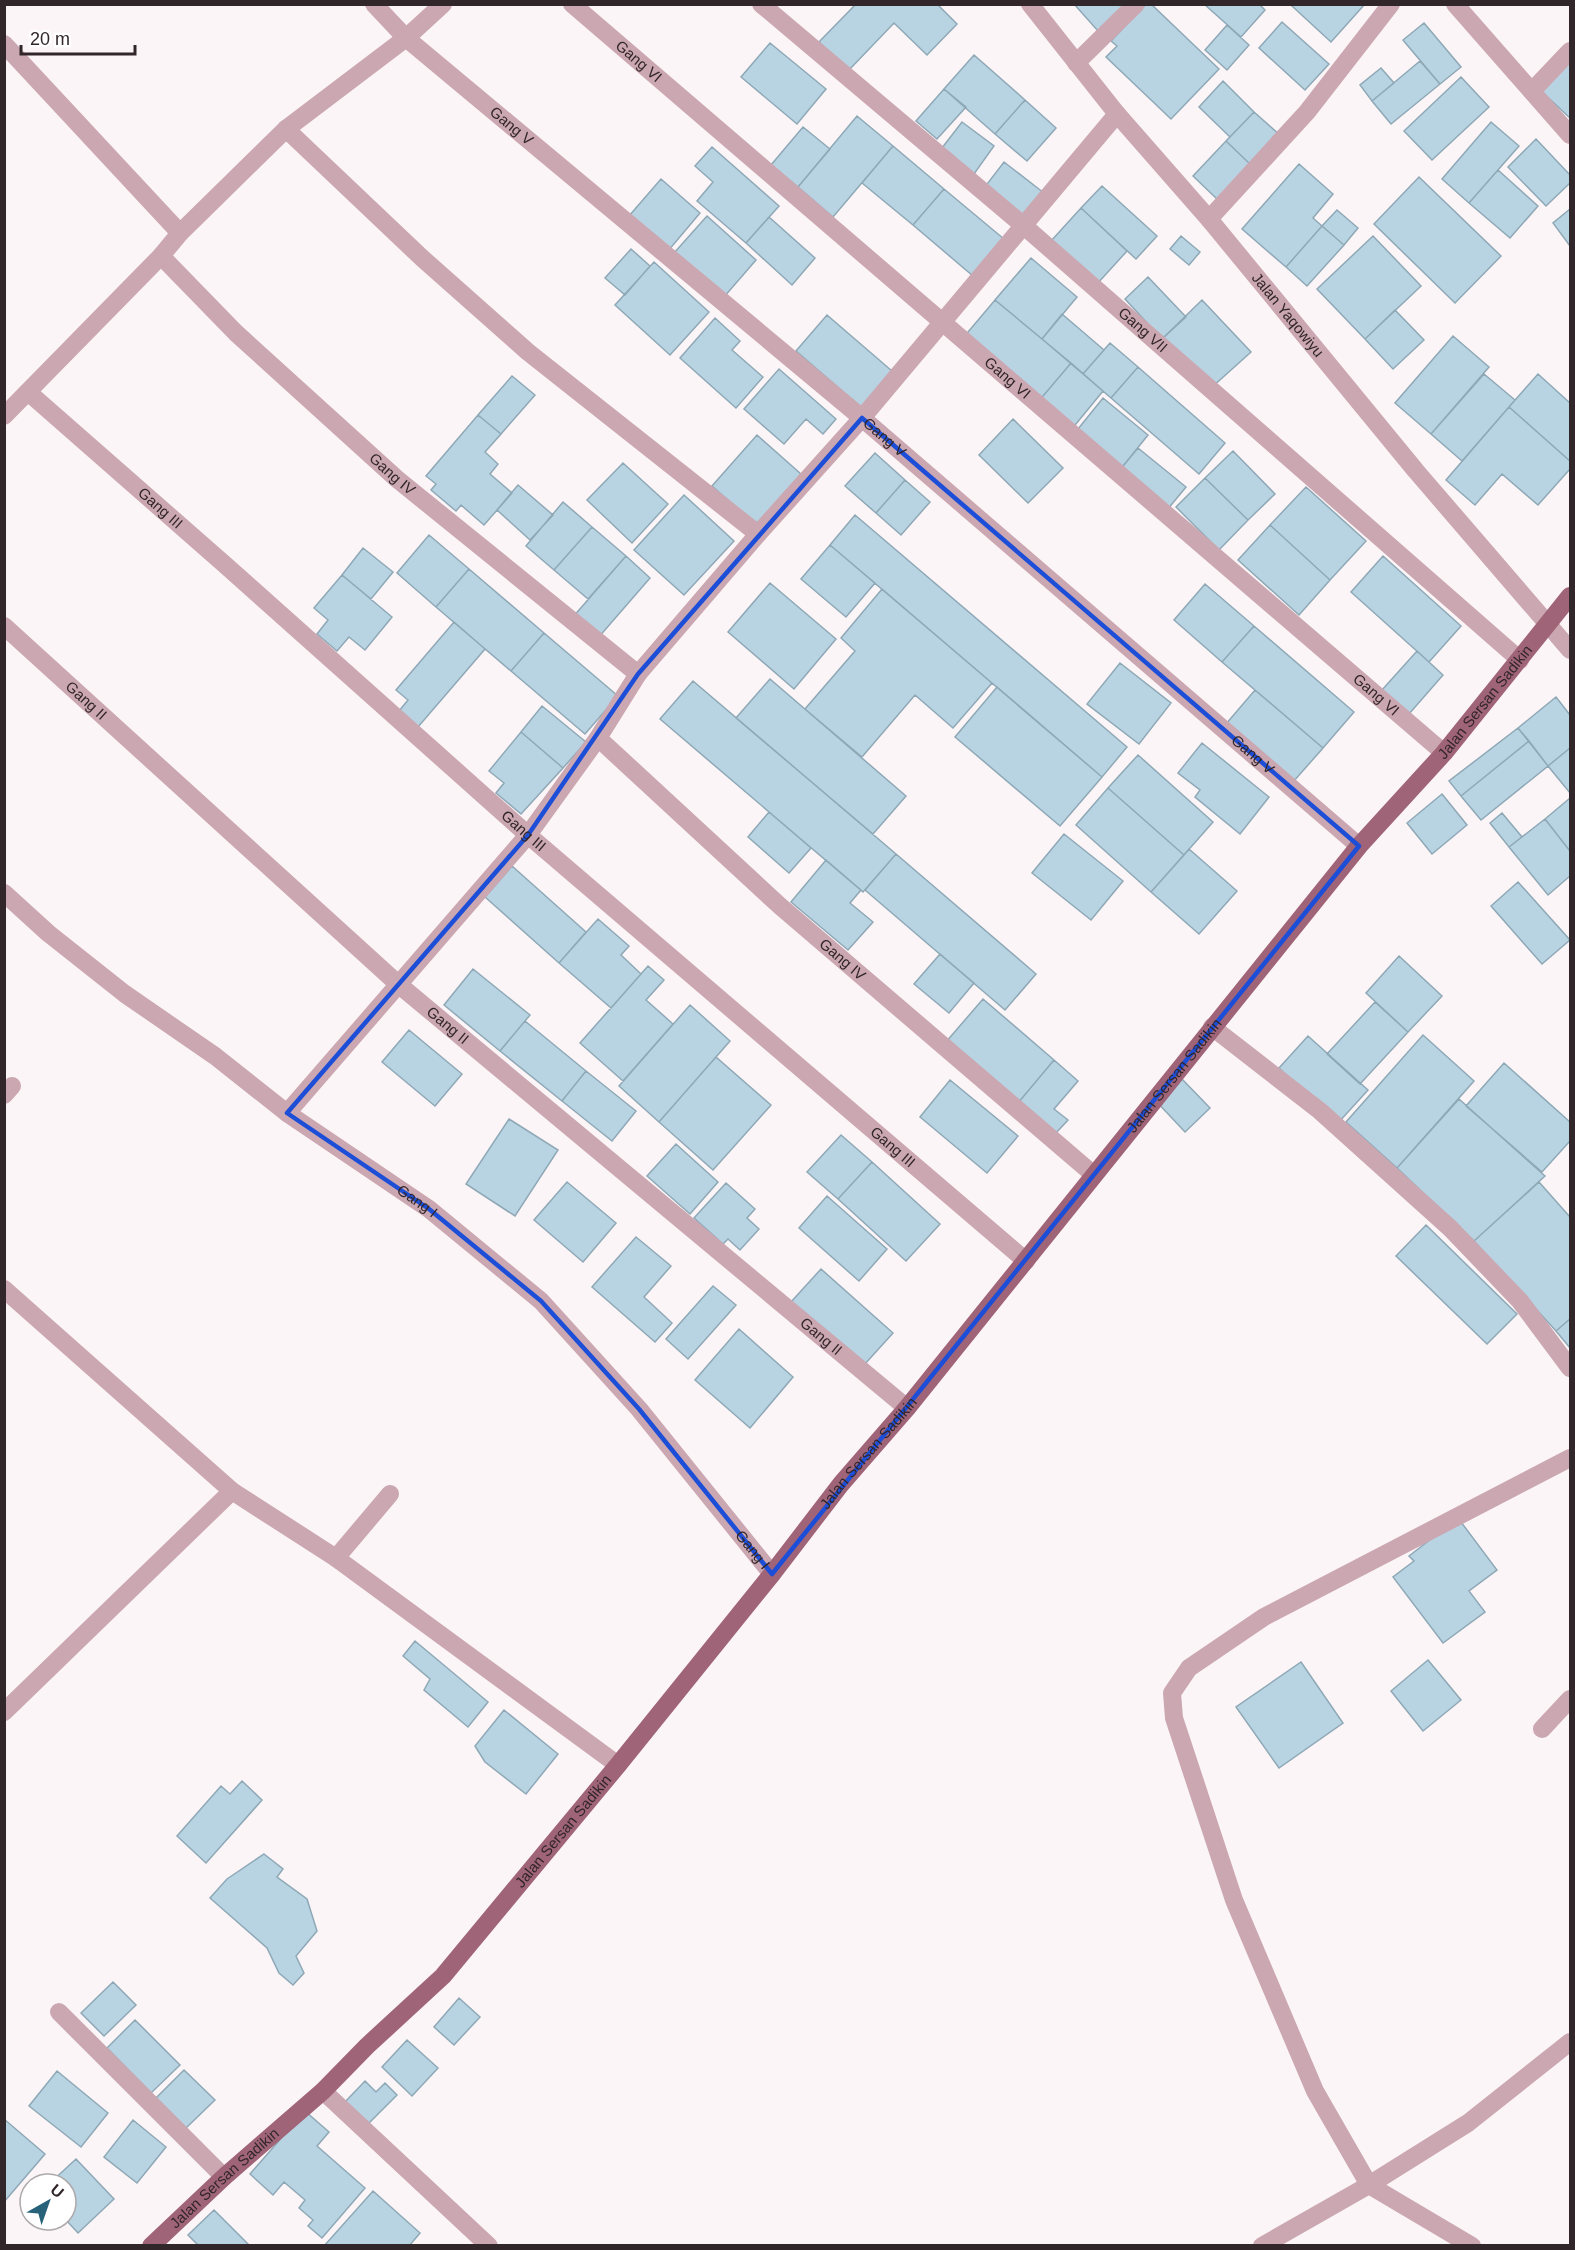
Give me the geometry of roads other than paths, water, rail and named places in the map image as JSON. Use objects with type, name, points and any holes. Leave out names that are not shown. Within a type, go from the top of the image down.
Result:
[{"type":"main road","name":"Jalan Sersan Sadikin","points":[[151,2246],[224,2177],[323,2091],[367,2046],[443,1976],[618,1765],[841,1484],[907,1408],[1359,846],[1444,753],[1570,596]]},
{"type":"street","name":"Gang V","points":[[374,4],[406,38],[862,418],[1359,846]]},
{"type":"street","points":[[4,416],[161,256],[180,233],[286,129],[406,38],[443,4]]},
{"type":"street","name":"Gang VI","points":[[572,4],[1444,753]]},
{"type":"street","name":"Gang VII","points":[[761,4],[1024,226],[1520,660]]},
{"type":"street","name":"Jalan Yaqowiyu","points":[[1030,4],[1117,114],[1209,219],[1416,471],[1570,650]]},
{"type":"street","points":[[1076,63],[1136,4]]},
{"type":"street","points":[[1209,219],[1307,112],[1391,4]]},
{"type":"street","points":[[1455,4],[1570,135]]},
{"type":"street","points":[[4,44],[180,233]]},
{"type":"street","points":[[1532,91],[1570,51]]},
{"type":"street","points":[[287,1113],[528,835],[598,738],[638,674],[758,534],[862,418],[941,321],[1117,114]]},
{"type":"street","points":[[286,129],[422,258],[528,352],[758,534]]},
{"type":"street","name":"Gang IV","points":[[161,256],[236,333],[397,479],[638,674]]},
{"type":"street","name":"Gang III","points":[[28,392],[223,562],[528,835],[1026,1261]]},
{"type":"street","name":"Gang II","points":[[4,626],[398,984],[907,1408]]},
{"type":"street","name":"Gang IV","points":[[598,738],[780,906],[1094,1175]]},
{"type":"street","name":"Gang I","points":[[6,896],[48,933],[125,994],[215,1056],[287,1113],[429,1209],[541,1301],[639,1409],[771,1574]]},
{"type":"street","points":[[1212,1027],[1320,1111],[1450,1228],[1520,1301],[1570,1368]]},
{"type":"street","points":[[4,1289],[232,1491],[336,1558],[618,1765]]},
{"type":"street","points":[[1472,2246],[1369,2185],[1315,2091],[1234,1900],[1174,1718],[1172,1693],[1189,1668],[1264,1617],[1570,1458]]},
{"type":"street","points":[[4,1712],[232,1491]]},
{"type":"street","points":[[336,1558],[390,1494]]},
{"type":"street","points":[[1542,1729],[1570,1699]]},
{"type":"street","points":[[59,2012],[224,2177]]},
{"type":"street","points":[[1262,2246],[1369,2185],[1468,2123],[1570,2042]]},
{"type":"street","points":[[323,2091],[489,2246]]}]
